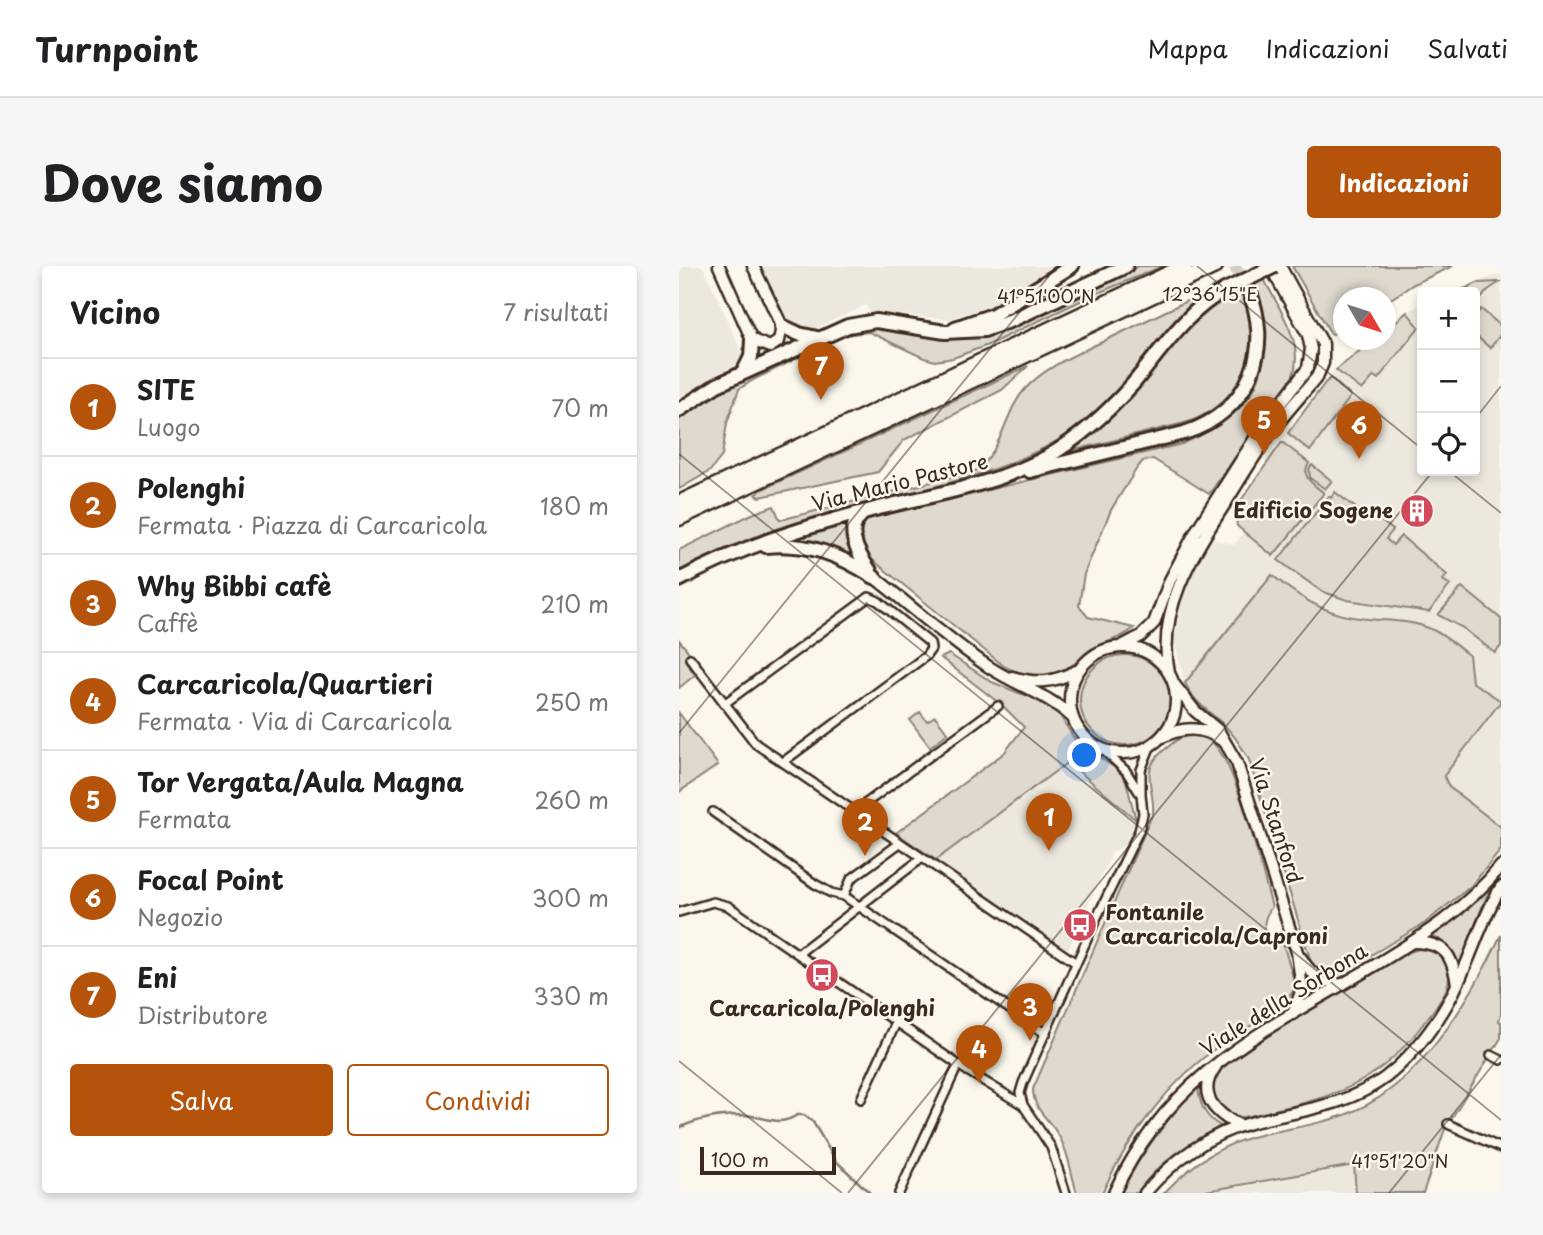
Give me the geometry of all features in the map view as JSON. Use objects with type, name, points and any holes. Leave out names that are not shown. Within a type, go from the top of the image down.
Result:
[{"type":"highway","points":[[945,332],[993,315],[1072,266]]},
{"type":"highway","points":[[679,411],[710,388],[817,338],[856,324],[871,321],[893,322],[945,332],[975,332],[998,326],[1126,266]]},
{"type":"highway","points":[[679,503],[1191,270],[1215,266]]},
{"type":"highway","name":"Via Mario Pastore","points":[[679,580],[742,551],[809,526],[992,481],[1046,457],[1082,434],[1122,396],[1195,312],[1225,290],[1278,266]]},
{"type":"highway","points":[[679,518],[1191,270]]},
{"type":"highway","points":[[992,481],[1184,433],[1221,414],[1242,391],[1253,370],[1258,351],[1258,314],[1247,286]]},
{"type":"highway","points":[[782,326],[817,338]]},
{"type":"highway","points":[[743,373],[751,357],[752,341]]},
{"type":"highway","points":[[874,577],[858,552],[853,532],[856,521],[862,514],[878,508]]},
{"type":"highway","points":[[742,551],[768,546],[807,547],[839,556],[874,577]]},
{"type":"street","points":[[719,266],[752,341],[773,346],[779,341],[782,326],[753,266]]},
{"type":"street","points":[[1001,674],[1032,683],[1061,679],[1076,671],[1094,654],[1122,646],[1141,636],[1154,623],[1170,580],[1196,531],[1257,436],[1309,365],[1311,345],[1308,335],[1270,266]]},
{"type":"street","points":[[1101,748],[1128,754],[1151,745],[1161,738],[1173,719],[1177,702],[1166,655],[1168,626],[1179,584],[1195,552],[1263,443],[1317,377],[1322,367],[1323,344],[1278,266]]},
{"type":"street","points":[[874,577],[978,659],[1020,687],[1043,695],[1072,717],[1085,735],[1126,771],[1140,794]]},
{"type":"street","points":[[724,704],[869,597],[923,636],[932,646],[926,656],[783,762]]},
{"type":"street","points":[[1122,646],[1133,647],[1146,653],[1169,673]]},
{"type":"street","points":[[690,659],[752,740],[1076,964]]},
{"type":"street","points":[[1072,717],[1069,696],[1076,671]]},
{"type":"street","name":"Via Stanford","points":[[1174,684],[1195,710],[1218,730],[1237,763],[1297,952],[1302,989],[1293,1014]]},
{"type":"street","points":[[854,812],[998,706]]},
{"type":"street","name":"Via Stanford","points":[[1161,738],[1176,731],[1193,729],[1207,732],[1227,743]]},
{"type":"street","points":[[1066,1193],[1051,1147],[1023,1105],[1021,1088],[1139,831],[1143,814],[1141,770],[1151,745]]},
{"type":"street","points":[[713,812],[815,884],[831,893],[844,896],[1046,1034]]},
{"type":"street","points":[[844,896],[851,879],[899,843]]},
{"type":"street","points":[[799,954],[922,858]]},
{"type":"street","name":"Viale della Sorbona","points":[[1114,1193],[1129,1163],[1157,1121],[1193,1082],[1223,1058],[1413,942],[1465,904],[1501,866]]},
{"type":"street","points":[[1145,1193],[1170,1167],[1212,1138],[1241,1126],[1338,1103],[1383,1079],[1412,1052],[1445,1006],[1457,985],[1485,916],[1501,887]]},
{"type":"street","points":[[679,912],[707,903],[723,903],[958,1065],[1023,1105]]},
{"type":"street","points":[[1413,942],[1433,944],[1444,951],[1454,965],[1457,985]]},
{"type":"street","name":"Via Stanford","points":[[1297,952],[1313,975],[1342,985]]},
{"type":"street","points":[[862,1099],[896,1023]]},
{"type":"street","points":[[1491,1055],[1501,1060]]},
{"type":"street","points":[[1223,1058],[1208,1080],[1209,1098],[1217,1113],[1241,1126]]},
{"type":"street","points":[[899,1193],[958,1065]]},
{"type":"street","points":[[1448,1124],[1501,1148]]},
{"type":"shaded area","points":[[679,266],[703,266],[743,355],[739,367],[701,386],[679,404]]},
{"type":"shaded area","points":[[760,266],[1054,266],[989,306],[949,319],[870,312],[866,305],[806,333],[789,326]]},
{"type":"shaded area","points":[[1138,266],[1163,266],[1093,295],[988,345],[953,358],[935,361],[924,358],[869,332],[845,335],[739,389],[727,423],[722,456],[710,471],[679,489],[679,420],[701,401],[724,387],[848,331],[882,326],[933,335],[1052,307]]},
{"type":"shaded area","points":[[1292,266],[1453,266],[1396,296],[1396,287],[1333,287],[1331,334]]},
{"type":"shaded area","points":[[1501,274],[1501,850],[1471,886],[1425,923],[1339,974],[1324,973],[1311,962],[1249,760],[1239,741],[1224,724],[1198,705],[1185,683],[1174,641],[1185,585],[1199,555],[1213,539],[1234,545],[1244,532],[1237,526],[1235,509],[1331,374],[1361,350],[1396,350],[1396,322],[1417,306],[1417,476],[1480,476],[1480,287],[1463,287]]},
{"type":"shaded area","points":[[1264,279],[1293,338],[1296,364],[1293,376],[1209,494],[1153,459],[1143,461],[1111,510],[1084,574],[1079,606],[1088,617],[1134,628],[1129,632],[1092,649],[1065,670],[1040,676],[1022,673],[1005,667],[864,553],[860,535],[866,519],[1182,444],[1224,421],[1247,399],[1261,371],[1259,329],[1249,285]]},
{"type":"shaded area","points":[[1500,282],[1480,300],[1480,287],[1469,287],[1477,283]]},
{"type":"shaded area","points":[[1240,290],[1250,318],[1252,339],[1245,369],[1228,396],[1203,415],[1188,422],[1071,451],[1124,404],[1202,314],[1226,296]]},
{"type":"shaded area","points":[[1197,296],[1137,369],[1104,404],[1070,433],[1044,448],[990,470],[828,518],[679,574],[679,550],[774,506],[780,520],[975,471],[992,453],[1012,409],[1033,381],[1073,356]]},
{"type":"shaded area","points":[[1480,310],[1501,326],[1501,334],[1490,348],[1480,339]]},
{"type":"shaded area","points":[[1407,312],[1417,324],[1417,330],[1378,379],[1374,376],[1362,390],[1336,370],[1361,350],[1396,350],[1396,321]]},
{"type":"shaded area","points":[[1028,366],[1002,390],[904,440],[878,472],[760,497],[756,495],[761,490]]},
{"type":"shaded area","points":[[1331,378],[1351,396],[1310,451],[1288,433]]},
{"type":"shaded area","points":[[1282,442],[1309,463],[1307,476],[1324,493],[1273,556],[1237,526],[1235,509]]},
{"type":"shaded area","points":[[1312,465],[1332,481],[1325,489],[1310,478],[1309,469]]},
{"type":"shaded area","points":[[1335,492],[1366,516],[1369,512],[1393,530],[1386,539],[1393,545],[1401,536],[1447,575],[1443,580],[1450,585],[1429,612],[1347,600],[1321,591],[1278,560]]},
{"type":"shaded area","points":[[851,523],[856,559],[827,547],[798,540],[798,538]]},
{"type":"shaded area","points":[[1272,575],[1300,596],[1341,615],[1414,624],[1438,633],[1469,655],[1472,682],[1501,701],[1444,776],[1449,787],[1501,827],[1501,850],[1471,886],[1425,923],[1339,974],[1323,972],[1311,962],[1249,760],[1231,732],[1197,701],[1185,683]]},
{"type":"shaded area","points":[[1462,587],[1501,619],[1501,646],[1495,653],[1463,628],[1438,615]]},
{"type":"shaded area","points":[[679,640],[692,656],[685,660],[695,675],[679,688]]},
{"type":"shaded area","points":[[949,654],[992,682],[1040,699],[1059,714],[1077,743],[1117,769],[1126,781],[1136,820],[1068,762],[936,860],[896,833],[1004,753],[1024,727],[1004,707],[941,658]]},
{"type":"shaded area","points":[[1125,655],[1150,663],[1162,675],[1170,700],[1162,725],[1150,737],[1125,745],[1100,737],[1088,725],[1080,700],[1088,675],[1100,663]]},
{"type":"shaded area","points":[[920,712],[927,721],[935,716],[948,733],[930,747],[910,720]]},
{"type":"shaded area","points":[[679,713],[718,765],[679,792]]},
{"type":"shaded area","points":[[1188,736],[1202,737],[1213,743],[1231,773],[1248,820],[1272,907],[1265,922],[1266,934],[1268,938],[1282,940],[1293,977],[1293,992],[1268,1015],[1204,1058],[1169,1091],[1138,1130],[1102,1193],[1077,1193],[1064,1146],[1035,1102],[1033,1089],[1153,813],[1150,780],[1152,765],[1164,750]]},
{"type":"shaded area","points":[[1068,762],[1136,820],[1124,846],[1112,852],[1067,952],[936,860]]},
{"type":"shaded area","points":[[1501,874],[1487,895],[1459,965],[1445,943],[1430,937],[1463,914]]},
{"type":"shaded area","points":[[1501,935],[1501,1038],[1445,1129],[1423,1193],[1356,1193],[1354,1165],[1195,1193],[1164,1193],[1197,1164],[1222,1149],[1250,1138],[1352,1112],[1377,1099],[1400,1082],[1441,1037],[1474,986]]},
{"type":"shaded area","points":[[1419,949],[1431,951],[1441,957],[1448,966],[1449,978],[1444,995],[1437,1006],[1394,1057],[1360,1082],[1321,1098],[1242,1117],[1234,1116],[1221,1108],[1214,1094],[1215,1079],[1224,1066],[1242,1050],[1406,953]]},
{"type":"shaded area","points":[[1198,1086],[1204,1110],[1221,1126],[1164,1163],[1137,1193],[1121,1193],[1155,1136]]},
{"type":"shaded area","points":[[1355,1165],[1356,1193],[1195,1193]]},
{"type":"waterway","points":[[679,1128],[719,1116],[744,1115],[784,1121],[804,1115],[813,1122],[836,1161],[870,1193]]},
{"type":"tunnel","points":[[1234,266],[1247,286]]},
{"type":"place","name":"Eni","points":[[821,400]]},
{"type":"place","name":"Tor Vergata/Aula Magna","points":[[1264,454]]},
{"type":"place","name":"Focal Point","points":[[1359,459]]},
{"type":"place","name":"Edificio Sogene","points":[[1417,511]]},
{"type":"place","name":"SITE","points":[[1049,851]]},
{"type":"place","name":"Polenghi","points":[[865,856]]},
{"type":"place","name":"Fontanile Carcaricola/Caproni","points":[[1080,925]]},
{"type":"place","name":"Carcaricola/Polenghi","points":[[822,975]]},
{"type":"place","name":"Why Bibbi cafè","points":[[1030,1041]]},
{"type":"place","name":"Carcaricola/Quartieri","points":[[979,1083]]}]
